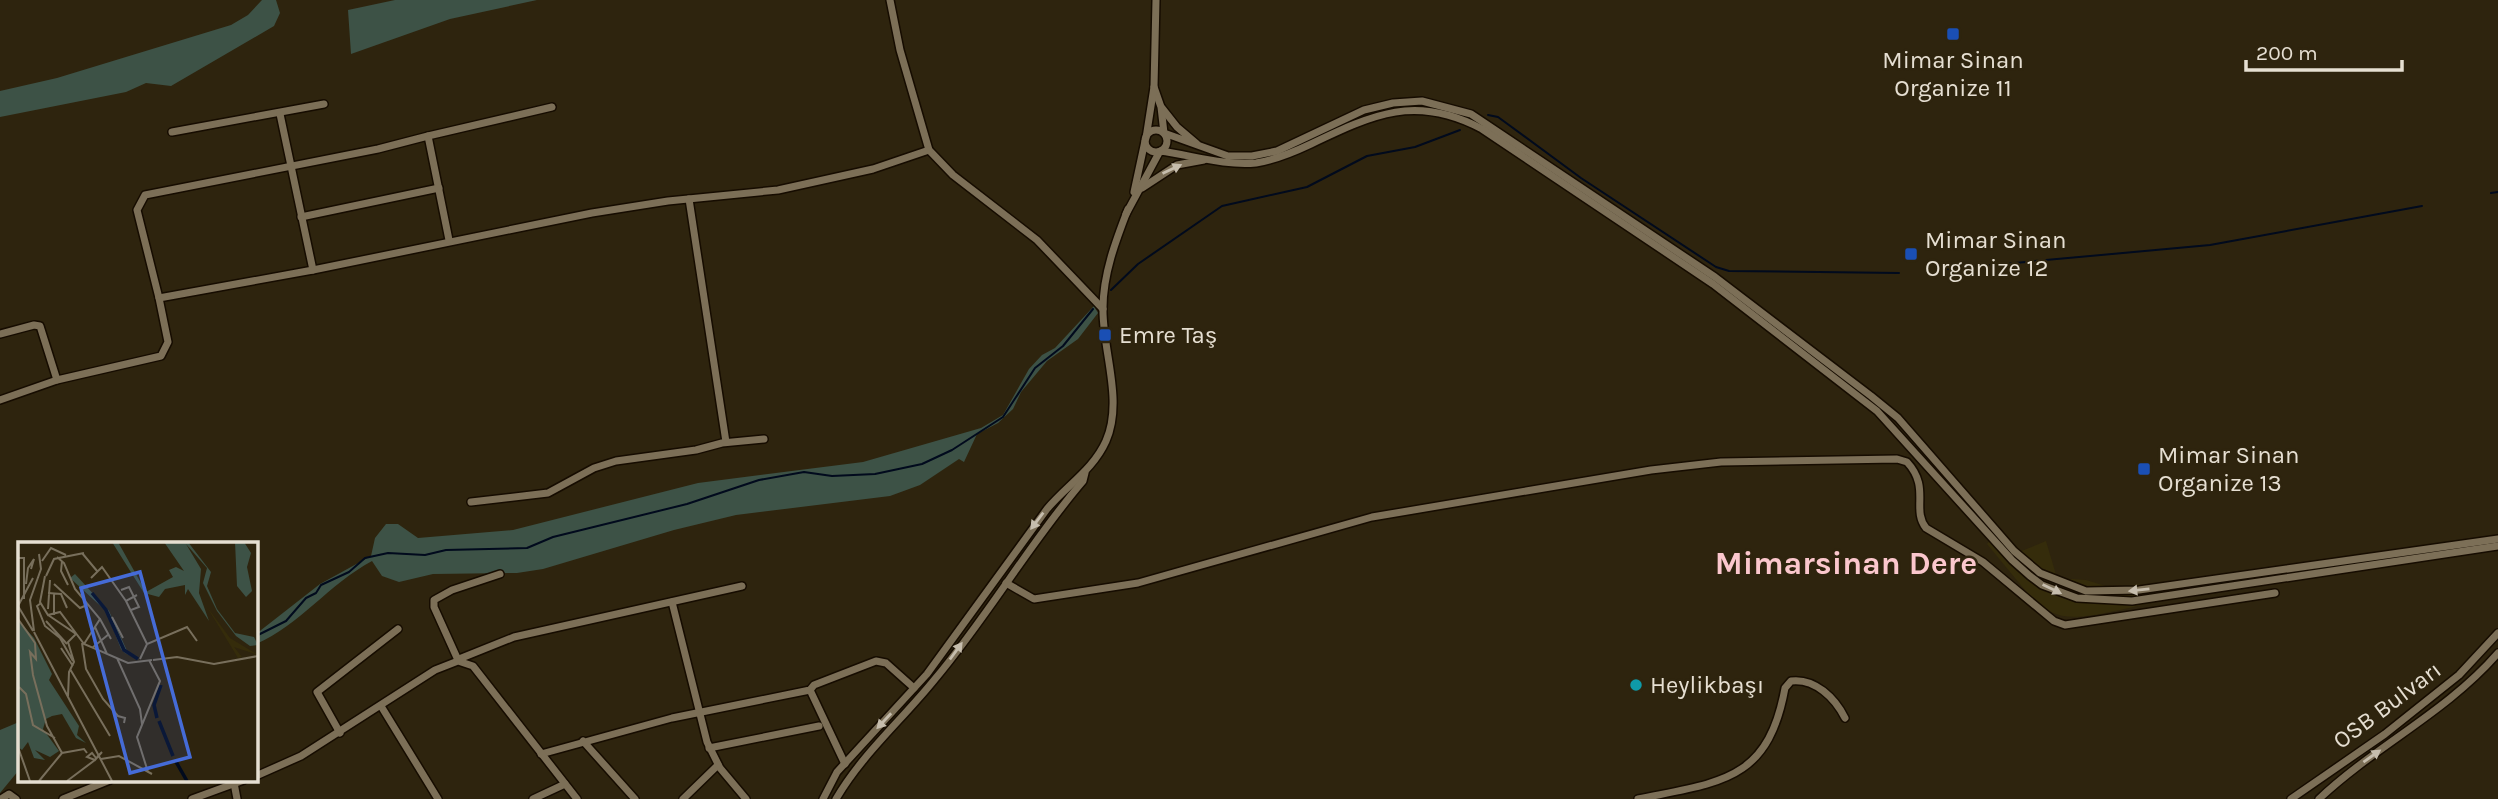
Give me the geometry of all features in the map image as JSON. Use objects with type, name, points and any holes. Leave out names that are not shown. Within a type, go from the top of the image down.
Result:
[{"type":"street","points":[[890,0],[900,50],[929,150],[953,175],[1037,240],[1103,309]]},
{"type":"street","points":[[823,799],[845,764],[914,688],[1047,509],[1063,490],[1085,473],[1105,443],[1112,412],[1103,309],[1105,284],[1139,180],[1154,87],[1156,0]]},
{"type":"street","points":[[1126,214],[1167,143],[1161,107],[1154,87]]},
{"type":"street","points":[[1145,139],[1153,131],[1203,149],[1240,156],[1277,151],[1364,110],[1393,103],[1422,101],[1471,114],[1715,276],[1871,396],[1898,418],[2014,551],[2040,573],[2065,585],[2086,591],[2139,590],[2498,538]]},
{"type":"street","points":[[172,132],[324,104]]},
{"type":"street","points":[[0,400],[57,380],[161,356],[167,342],[159,298],[137,214],[142,198],[552,107]]},
{"type":"street","points":[[1161,107],[1177,127],[1203,149]]},
{"type":"street","points":[[1145,139],[1150,150],[1256,163],[1276,158],[1369,117],[1392,110],[1415,109],[1464,120],[1713,284],[1877,411],[2012,560],[2042,585],[2062,594],[2098,601],[2132,601],[2498,546]]},
{"type":"street","points":[[280,114],[313,270]]},
{"type":"street","points":[[428,136],[449,240]]},
{"type":"street","points":[[159,298],[313,270],[449,240],[689,199],[778,190],[873,169],[929,150]]},
{"type":"street","points":[[1139,190],[1177,165],[1209,159]]},
{"type":"street","points":[[301,217],[439,188]]},
{"type":"street","points":[[689,199],[726,442]]},
{"type":"street","points":[[0,334],[34,325],[42,328],[57,380]]},
{"type":"street","points":[[471,502],[548,493],[608,463],[696,450],[726,442],[764,439]]},
{"type":"street","points":[[1006,583],[1034,599],[1138,583],[1372,517],[1651,470],[1721,461],[1897,459],[1907,462],[1921,484],[1920,521],[1926,528],[1983,562],[2054,621],[2065,625],[2275,593]]},
{"type":"street","points":[[836,799],[856,766],[935,680],[1083,481],[1085,473]]},
{"type":"street","points":[[500,574],[452,590],[435,600],[434,607],[458,660],[473,666],[577,799]]},
{"type":"street","points":[[257,776],[301,756],[450,662],[514,637],[742,586]]},
{"type":"street","points":[[672,602],[709,748],[742,797]]},
{"type":"street","points":[[340,733],[317,692],[398,629]]},
{"type":"street","name":"OSB Bulvarı","points":[[2291,799],[2385,734],[2459,675],[2498,632]]},
{"type":"street","name":"OSB Bulvarı","points":[[2319,799],[2343,776],[2453,698],[2498,653]]},
{"type":"street","points":[[541,754],[698,712],[810,690],[814,685],[878,661],[886,663],[914,688]]},
{"type":"street","points":[[1638,799],[1705,785],[1739,771],[1757,759],[1769,743],[1786,688],[1791,681],[1812,685],[1826,692],[1838,703],[1845,718]]},
{"type":"street","points":[[810,690],[845,764]]},
{"type":"street","points":[[381,706],[438,799]]},
{"type":"street","points":[[709,748],[819,726]]},
{"type":"street","points":[[583,741],[635,799]]},
{"type":"street","points":[[683,799],[719,765]]},
{"type":"street","points":[[63,799],[105,782]]},
{"type":"street","points":[[193,799],[237,782]]},
{"type":"street","points":[[234,783],[237,799]]},
{"type":"street","points":[[533,799],[565,785]]},
{"type":"street","points":[[1,799],[9,794],[16,799]]},
{"type":"green space","points":[[262,0],[276,0],[280,13],[274,26],[171,86],[146,83],[126,92],[0,117],[0,91],[57,78],[231,25],[248,15]]},
{"type":"green space","points":[[395,0],[537,0],[450,19],[351,54],[348,10]]},
{"type":"green space","points":[[1094,306],[1098,313],[1078,339],[1047,361],[1021,392],[1013,409],[998,423],[977,434],[964,462],[959,459],[920,485],[890,496],[736,515],[674,530],[543,569],[517,573],[433,574],[399,582],[382,576],[372,561],[356,570],[287,626],[257,644],[257,633],[320,584],[371,556],[375,538],[386,524],[398,524],[418,538],[513,530],[698,483],[863,462],[981,428],[1003,415],[1029,369],[1042,355],[1055,348]]},
{"type":"green space","points":[[18,722],[18,771],[0,793],[0,730]]},
{"type":"sand","points":[[1993,537],[2019,552],[2046,541],[2057,578],[2086,580],[2112,588],[2140,584],[2151,603],[2090,616],[2070,617],[2055,614],[2027,592],[1987,544]]},
{"type":"waterway","points":[[1488,115],[1498,117],[1581,178],[1716,267],[1729,271],[1899,273]]},
{"type":"waterway","points":[[1111,290],[1138,264],[1222,206],[1307,187],[1367,156],[1415,147],[1460,130]]},
{"type":"waterway","points":[[2491,193],[2498,192]]},
{"type":"waterway","points":[[1938,270],[2210,245],[2422,206]]},
{"type":"waterway","points":[[257,636],[286,621],[321,585],[349,572],[365,558],[388,553],[425,555],[446,550],[527,548],[553,537],[687,504],[759,480],[804,472],[832,476],[875,474],[922,464],[952,450],[1003,417],[1035,368],[1063,346],[1093,309]]},
{"type":"place","name":"Mimar Sinan Organize 11","points":[[1953,34]]},
{"type":"place","name":"Mimar Sinan Organize 12","points":[[1911,254]]},
{"type":"place","name":"Emre Taş","points":[[1105,335]]},
{"type":"place","name":"Mimar Sinan Organize 13","points":[[2144,469]]},
{"type":"place","name":"Heylikbaşı","points":[[1636,685]]},
{"type":"district","name":"Mimarsinan Dere","points":[[1846,563]]}]
